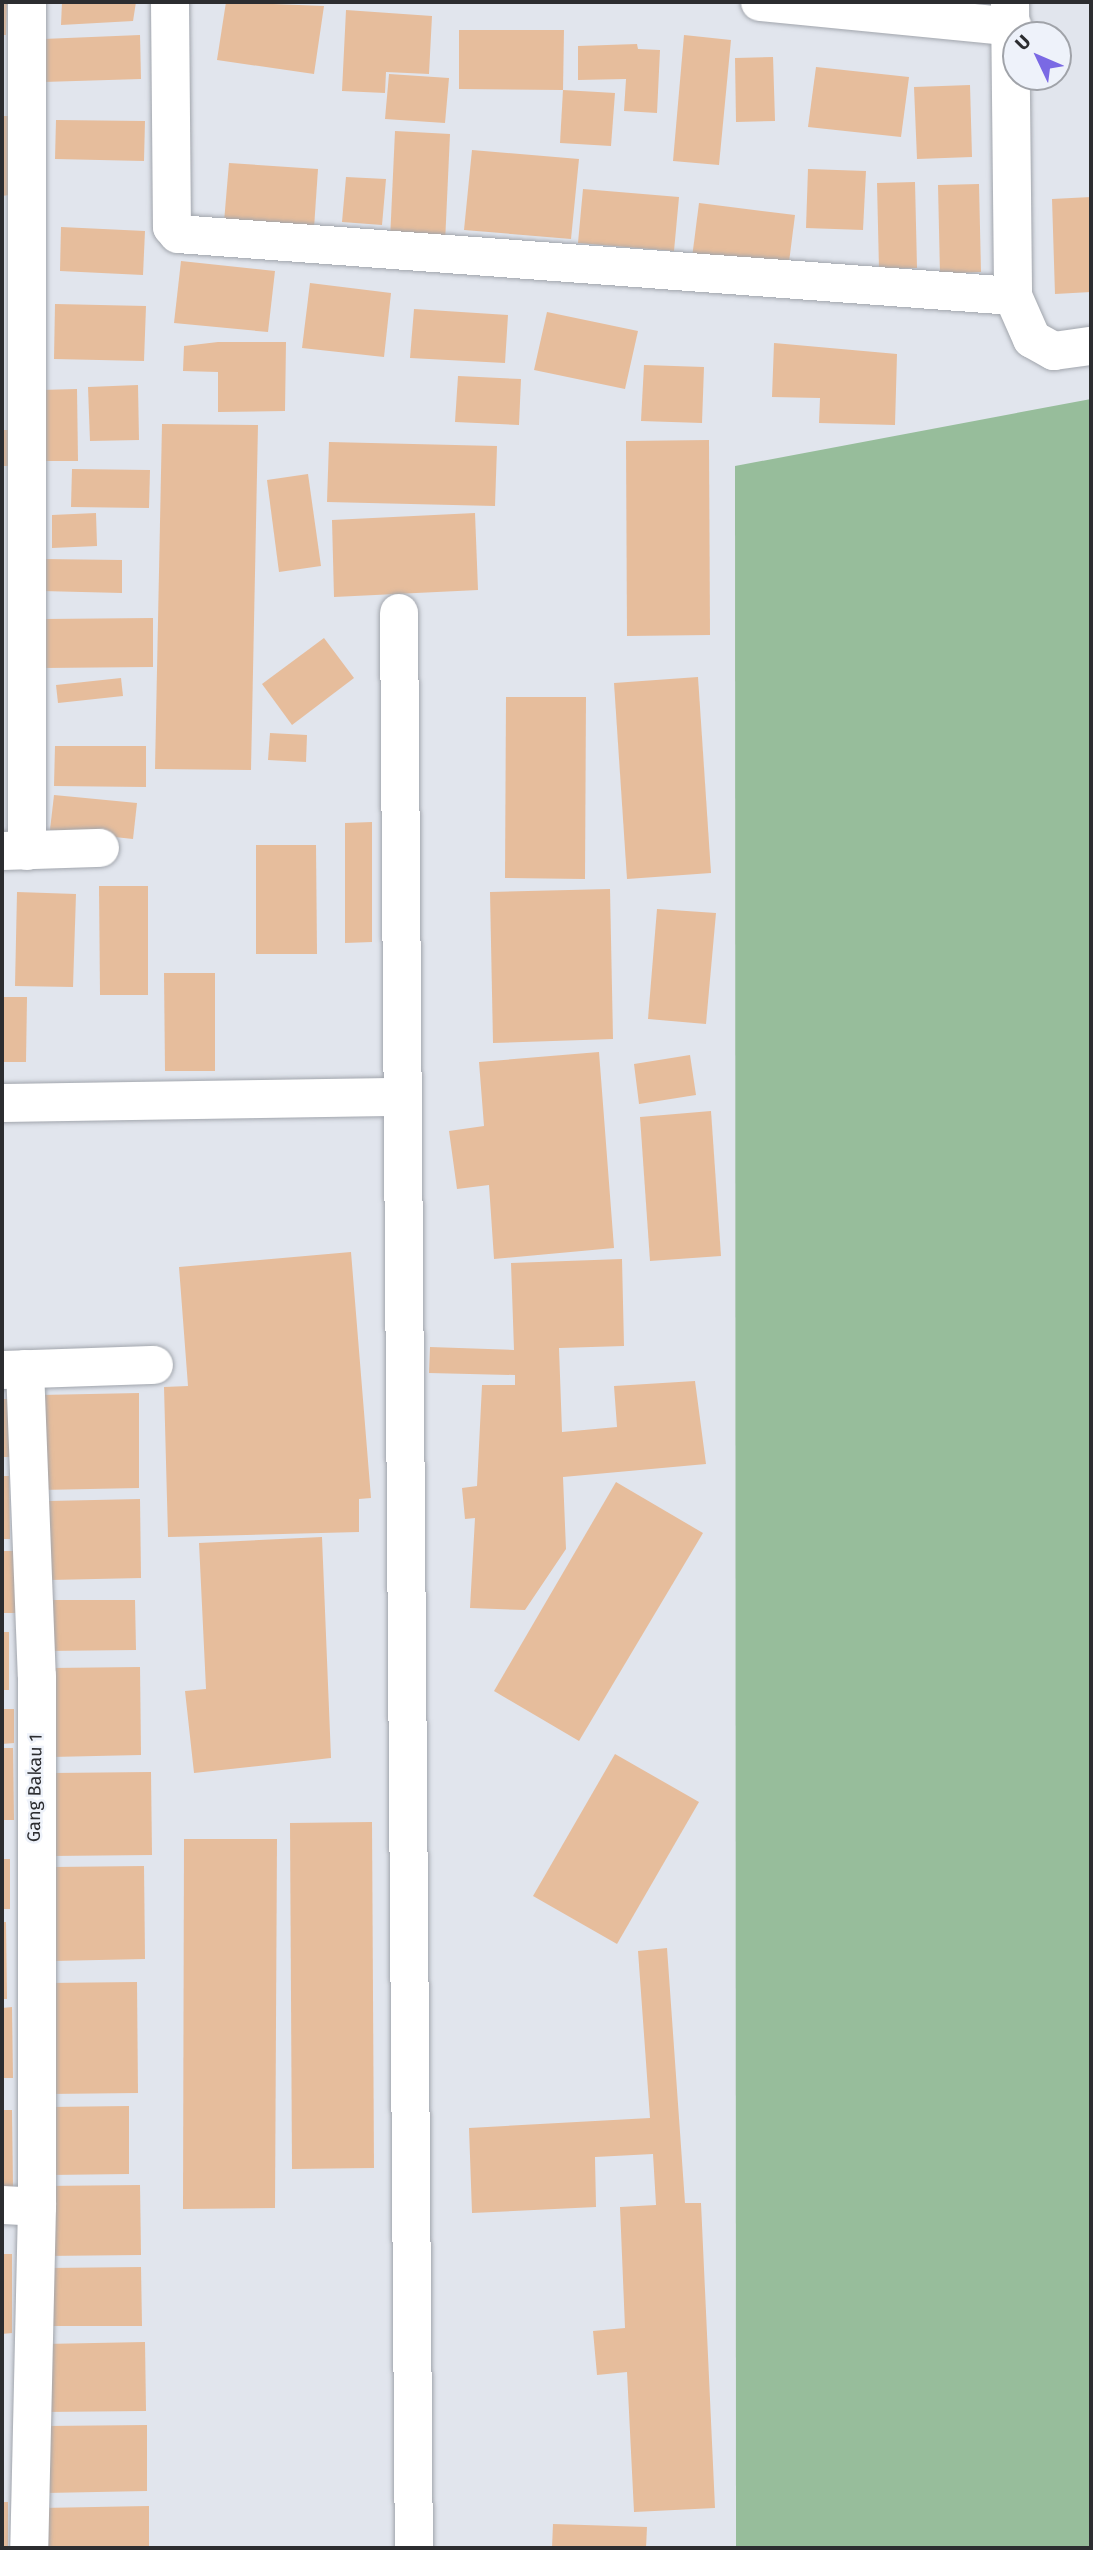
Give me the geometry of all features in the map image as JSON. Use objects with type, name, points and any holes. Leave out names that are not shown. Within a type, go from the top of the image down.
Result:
[{"type":"street","points":[[27,2],[14,851],[100,848]]},
{"type":"street","points":[[170,2],[172,227],[178,234],[1013,296]]},
{"type":"street","points":[[760,2],[1011,14],[1013,296],[1032,339],[1054,351],[1091,346]]},
{"type":"street","points":[[400,613],[414,2548]]},
{"type":"street","points":[[2,1102],[403,1097]]},
{"type":"street","name":"Gang Bakau 1","points":[[29,2548],[20,2206],[18,1835],[37,1676],[13,1370],[154,1365]]},
{"type":"green space","points":[[1091,399],[1091,2548],[736,2548],[735,466]]},
{"type":"building","points":[[2,2],[7,2],[6,35],[2,35]]},
{"type":"building","points":[[62,2],[136,2],[133,21],[61,25]]},
{"type":"building","points":[[226,2],[324,6],[314,74],[217,60]]},
{"type":"building","points":[[346,10],[432,16],[429,74],[386,72],[385,93],[342,91]]},
{"type":"building","points":[[459,30],[564,30],[563,90],[459,89]]},
{"type":"building","points":[[140,35],[141,79],[43,82],[43,39]]},
{"type":"building","points":[[684,35],[731,40],[719,165],[673,161]]},
{"type":"building","points":[[637,44],[638,49],[660,50],[657,113],[624,111],[626,79],[578,80],[578,46]]},
{"type":"building","points":[[773,57],[775,121],[736,122],[735,58]]},
{"type":"building","points":[[816,67],[909,77],[901,137],[808,127]]},
{"type":"building","points":[[389,74],[449,78],[445,123],[385,119]]},
{"type":"building","points":[[970,85],[972,157],[917,159],[914,87]]},
{"type":"building","points":[[563,90],[615,93],[611,146],[560,143]]},
{"type":"building","points":[[2,116],[9,116],[9,195],[2,196]]},
{"type":"building","points":[[56,120],[145,121],[144,161],[55,159]]},
{"type":"building","points":[[395,131],[450,134],[445,243],[390,240]]},
{"type":"building","points":[[472,150],[579,159],[571,239],[464,230]]},
{"type":"building","points":[[229,163],[318,169],[314,228],[224,222]]},
{"type":"building","points":[[808,169],[866,171],[863,230],[806,228]]},
{"type":"building","points":[[346,177],[386,179],[382,225],[342,222]]},
{"type":"building","points":[[915,182],[917,268],[879,269],[877,183]]},
{"type":"building","points":[[979,184],[981,272],[940,274],[938,185]]},
{"type":"building","points":[[583,189],[679,197],[674,251],[578,243]]},
{"type":"building","points":[[1091,197],[1091,292],[1055,294],[1052,199]]},
{"type":"building","points":[[699,203],[795,215],[788,270],[692,258]]},
{"type":"building","points":[[61,227],[145,231],[143,275],[60,271]]},
{"type":"building","points":[[181,261],[275,271],[268,332],[174,323]]},
{"type":"building","points":[[310,283],[391,293],[384,357],[302,348]]},
{"type":"building","points":[[55,304],[146,306],[144,361],[54,359]]},
{"type":"building","points":[[414,309],[508,315],[505,363],[410,358]]},
{"type":"building","points":[[547,312],[638,331],[625,389],[534,370]]},
{"type":"building","points":[[218,342],[286,342],[285,411],[218,412],[218,372],[183,371],[184,346]]},
{"type":"building","points":[[774,343],[897,354],[895,425],[819,423],[820,398],[772,397]]},
{"type":"building","points":[[644,365],[704,367],[702,423],[641,421]]},
{"type":"building","points":[[458,376],[521,379],[519,425],[455,422]]},
{"type":"building","points":[[138,385],[139,440],[90,441],[88,387]]},
{"type":"building","points":[[77,389],[78,461],[40,461],[40,390]]},
{"type":"building","points":[[162,424],[258,425],[251,770],[155,769]]},
{"type":"building","points":[[2,430],[12,430],[12,466],[2,466]]},
{"type":"building","points":[[709,440],[710,635],[627,636],[626,441]]},
{"type":"building","points":[[329,442],[497,446],[495,506],[327,502]]},
{"type":"building","points":[[72,469],[150,470],[149,508],[71,507]]},
{"type":"building","points":[[308,474],[321,566],[279,572],[267,480]]},
{"type":"building","points":[[96,513],[97,546],[52,548],[52,515]]},
{"type":"building","points":[[475,513],[478,590],[334,597],[332,520]]},
{"type":"building","points":[[43,559],[122,560],[122,593],[42,591]]},
{"type":"building","points":[[153,618],[153,667],[43,668],[44,619]]},
{"type":"building","points":[[324,638],[354,678],[292,725],[262,684]]},
{"type":"building","points":[[698,677],[711,873],[627,879],[614,683]]},
{"type":"building","points":[[121,678],[123,696],[58,703],[56,685]]},
{"type":"building","points":[[506,697],[586,697],[585,879],[505,878]]},
{"type":"building","points":[[270,733],[307,735],[306,762],[268,760]]},
{"type":"building","points":[[55,746],[146,746],[146,787],[54,786]]},
{"type":"building","points":[[54,795],[137,803],[133,839],[50,830]]},
{"type":"building","points":[[372,822],[372,942],[345,943],[345,823]]},
{"type":"building","points":[[256,845],[316,845],[317,954],[256,954]]},
{"type":"building","points":[[99,886],[148,886],[148,995],[100,995]]},
{"type":"building","points":[[610,889],[613,1039],[493,1043],[490,892]]},
{"type":"building","points":[[17,892],[76,894],[73,987],[15,986]]},
{"type":"building","points":[[657,909],[716,913],[706,1024],[648,1019]]},
{"type":"building","points":[[164,973],[215,973],[215,1071],[165,1071]]},
{"type":"building","points":[[2,997],[27,997],[26,1062],[2,1062]]},
{"type":"building","points":[[599,1052],[614,1248],[494,1259],[489,1185],[457,1189],[449,1131],[484,1126],[479,1062]]},
{"type":"building","points":[[690,1055],[696,1095],[639,1104],[634,1064]]},
{"type":"building","points":[[711,1111],[721,1256],[650,1261],[640,1117]]},
{"type":"building","points":[[351,1252],[371,1498],[359,1499],[359,1532],[168,1537],[164,1387],[188,1386],[179,1267]]},
{"type":"building","points":[[622,1259],[624,1346],[559,1348],[562,1432],[617,1427],[614,1386],[695,1381],[706,1464],[563,1477],[566,1549],[525,1610],[470,1608],[475,1518],[465,1519],[462,1488],[477,1486],[482,1385],[515,1385],[515,1375],[429,1373],[430,1347],[514,1350],[511,1263]]},
{"type":"building","points":[[139,1393],[139,1488],[41,1490],[40,1395]]},
{"type":"building","points":[[2,1399],[15,1399],[15,1457],[2,1457]]},
{"type":"building","points":[[2,1476],[9,1476],[10,1539],[2,1539]]},
{"type":"building","points":[[616,1482],[703,1533],[579,1741],[494,1691]]},
{"type":"building","points":[[140,1499],[141,1578],[50,1580],[49,1501]]},
{"type":"building","points":[[322,1537],[331,1758],[194,1773],[185,1691],[206,1689],[199,1543]]},
{"type":"building","points":[[2,1551],[16,1551],[17,1613],[2,1613]]},
{"type":"building","points":[[45,1600],[135,1600],[136,1650],[45,1651]]},
{"type":"building","points":[[2,1632],[9,1632],[9,1690],[2,1690]]},
{"type":"building","points":[[140,1667],[141,1755],[51,1757],[50,1668]]},
{"type":"building","points":[[2,1709],[14,1709],[14,1743],[2,1744]]},
{"type":"building","points":[[2,1748],[13,1748],[14,1820],[2,1820]]},
{"type":"building","points":[[615,1754],[699,1802],[617,1944],[533,1896]]},
{"type":"building","points":[[151,1772],[152,1855],[51,1856],[51,1773]]},
{"type":"building","points":[[372,1822],[374,2168],[292,2169],[290,1823]]},
{"type":"building","points":[[184,1839],[277,1839],[275,2208],[183,2209]]},
{"type":"building","points":[[2,1859],[10,1859],[10,1909],[2,1909]]},
{"type":"building","points":[[144,1866],[145,1959],[53,1961],[53,1867]]},
{"type":"building","points":[[2,1922],[6,1922],[7,1999],[2,1999]]},
{"type":"building","points":[[667,1948],[685,2203],[701,2203],[715,2508],[634,2512],[627,2372],[597,2375],[593,2331],[625,2328],[620,2207],[656,2205],[653,2154],[595,2157],[596,2207],[472,2213],[469,2128],[650,2118],[638,1951]]},
{"type":"building","points":[[137,1982],[138,2093],[48,2094],[47,1983]]},
{"type":"building","points":[[12,2007],[13,2078],[2,2078],[2,2008]]},
{"type":"building","points":[[129,2106],[129,2174],[50,2175],[50,2107]]},
{"type":"building","points":[[2,2110],[12,2110],[13,2187],[2,2188]]},
{"type":"building","points":[[140,2185],[141,2255],[43,2256],[43,2186]]},
{"type":"building","points":[[2,2254],[12,2254],[12,2333],[2,2334]]},
{"type":"building","points":[[141,2267],[142,2326],[48,2326],[47,2268]]},
{"type":"building","points":[[145,2342],[146,2411],[44,2412],[44,2344]]},
{"type":"building","points":[[147,2425],[147,2491],[46,2493],[46,2426]]},
{"type":"building","points":[[2,2502],[8,2502],[8,2548],[2,2548]]},
{"type":"building","points":[[149,2506],[149,2548],[41,2548],[41,2508]]},
{"type":"building","points":[[553,2524],[647,2527],[646,2548],[552,2548]]}]
